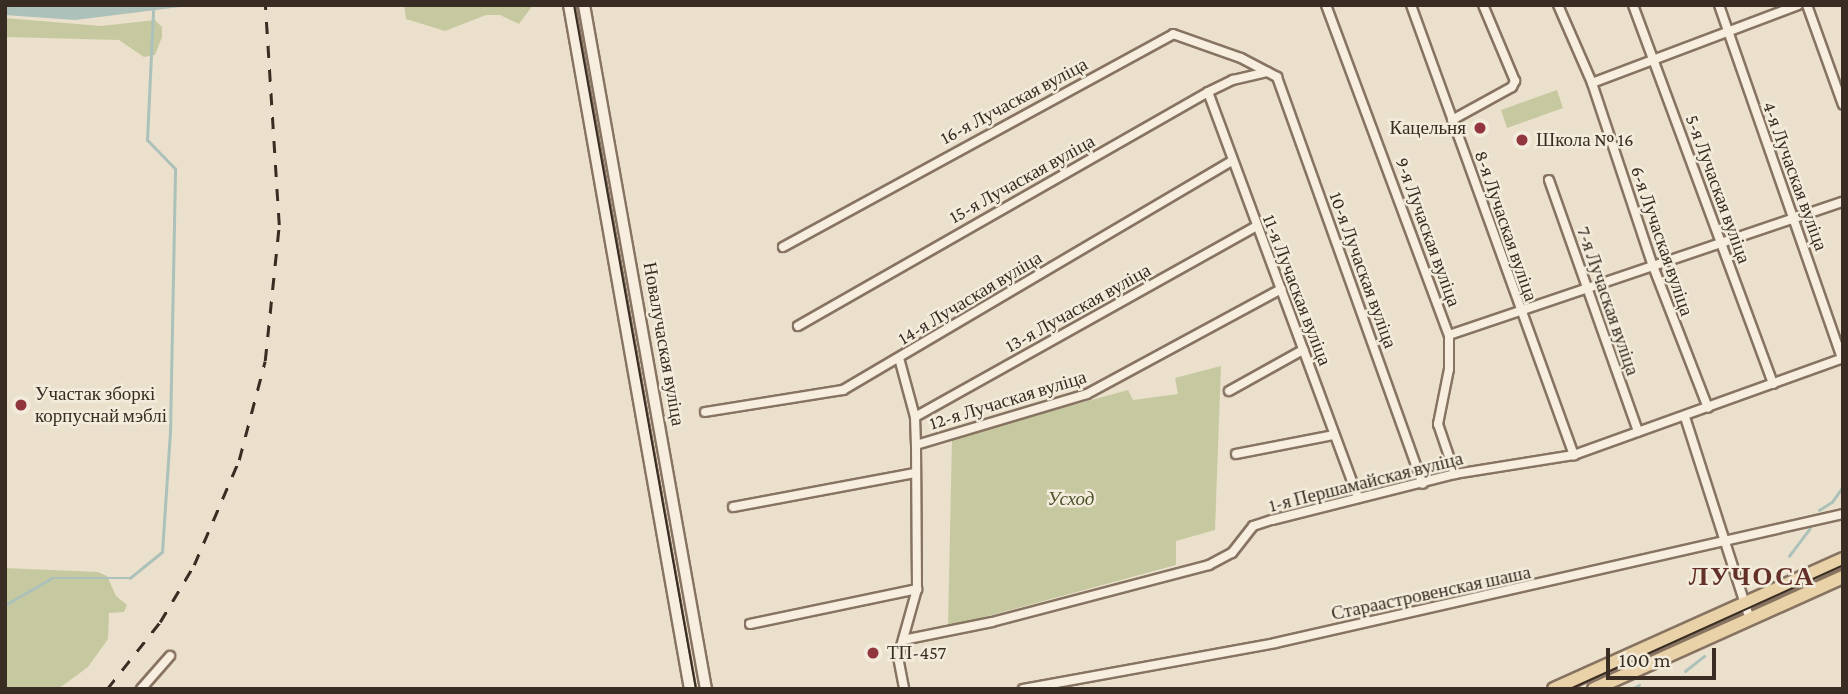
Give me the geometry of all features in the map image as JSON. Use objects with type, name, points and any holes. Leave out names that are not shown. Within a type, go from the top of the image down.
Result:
[{"type":"main road","name":"Новалучаская вуліца","points":[[569,5],[690,689]]},
{"type":"main road","name":"Новалучаская вуліца","points":[[584,5],[706,689]]},
{"type":"main road","points":[[1554,689],[1843,559]]},
{"type":"main road","points":[[1594,689],[1843,577]]},
{"type":"street","name":"9-я Лучаская вуліца","points":[[1326,5],[1449,335],[1449,369],[1438,424],[1455,474]]},
{"type":"street","name":"8-я Лучаская вуліца","points":[[1411,5],[1518,310],[1526,322],[1574,455]]},
{"type":"street","points":[[1452,120],[1512,87],[1515,81],[1483,5]]},
{"type":"street","name":"6-я Лучаская вуліца","points":[[1558,5],[1591,83],[1653,266],[1708,408]]},
{"type":"street","name":"5-я Лучаская вуліца","points":[[1633,5],[1773,384]]},
{"type":"street","name":"4-я Лучаская вуліца","points":[[1719,5],[1758,124],[1796,219],[1842,359]]},
{"type":"street","points":[[1591,83],[1798,5]]},
{"type":"street","points":[[1807,5],[1843,105]]},
{"type":"street","name":"16-я Лучаская вуліца","points":[[783,247],[1173,34],[1267,72]]},
{"type":"street","name":"15-я Лучаская вуліца","points":[[798,326],[1208,92],[1233,79],[1267,72]]},
{"type":"street","name":"10-я Лучаская вуліца","points":[[1267,72],[1277,77],[1423,484]]},
{"type":"street","name":"11-я Лучаская вуліца","points":[[1208,92],[1358,499]]},
{"type":"street","name":"14-я Лучаская вуліца","points":[[705,412],[843,390],[1232,161]]},
{"type":"street","name":"7-я Лучаская вуліца","points":[[1549,180],[1638,432]]},
{"type":"street","points":[[603,187],[618,184]]},
{"type":"street","points":[[1449,335],[1843,202]]},
{"type":"street","name":"13-я Лучаская вуліца","points":[[915,417],[1257,226]]},
{"type":"street","name":"12-я Лучаская вуліца","points":[[904,689],[898,657],[917,589],[916,445],[1087,394],[1281,289]]},
{"type":"street","points":[[1228,391],[1303,350]]},
{"type":"street","points":[[899,358],[915,417],[916,445]]},
{"type":"street","name":"1-я Першамайская вуліца","points":[[903,640],[992,622],[1209,565],[1232,553],[1253,526],[1455,474],[1574,455],[1842,359]]},
{"type":"street","points":[[1685,416],[1750,619]]},
{"type":"street","points":[[1236,454],[1334,435]]},
{"type":"street","points":[[733,507],[915,473]]},
{"type":"street","name":"Стараастровенская шаша","points":[[1023,689],[1275,643],[1843,514]]},
{"type":"street","points":[[750,624],[917,589]]},
{"type":"street","points":[[141,689],[170,656]]},
{"type":"green space","points":[[404,5],[533,5],[519,24],[500,15],[486,15],[445,31],[406,19]]},
{"type":"green space","points":[[5,18],[101,26],[155,20],[162,27],[162,37],[155,55],[144,57],[119,40],[5,37]]},
{"type":"green space","points":[[1557,90],[1563,108],[1507,128],[1501,110]]},
{"type":"green space","name":"Усход","points":[[1221,366],[1215,530],[1176,541],[1176,565],[948,627],[952,438],[1128,390],[1133,400],[1178,394],[1175,378]]},
{"type":"green space","points":[[5,568],[98,572],[107,576],[116,596],[127,605],[124,612],[109,613],[108,639],[88,667],[58,689],[5,689]]},
{"type":"water","points":[[5,5],[196,5],[75,20],[5,15]]},
{"type":"waterway","points":[[5,605],[52,578],[130,578],[162,552],[170,433],[175,169],[147,140],[153,11]]},
{"type":"waterway","points":[[1819,510],[1832,502],[1843,486]]},
{"type":"waterway","points":[[1789,556],[1809,529]]},
{"type":"waterway","points":[[1685,671],[1704,656]]},
{"type":"waterway","points":[[1632,689],[1639,685]]},
{"type":"tram line","points":[[574,5],[696,689]]},
{"type":"tram line","points":[[1570,689],[1843,565]]},
{"type":"railway","points":[[107,689],[160,622],[194,565],[239,460],[265,361],[279,225],[265,5]]},
{"type":"place","name":"Кацельня","points":[[1480,128]]},
{"type":"place","name":"Школа № 16","points":[[1522,140]]},
{"type":"place","name":"Участак зборкі корпуснай мэблі","points":[[21,405]]},
{"type":"place","name":"ТП-457","points":[[873,653]]},
{"type":"district","name":"ЛУЧОСА","points":[[1752,577]]}]
